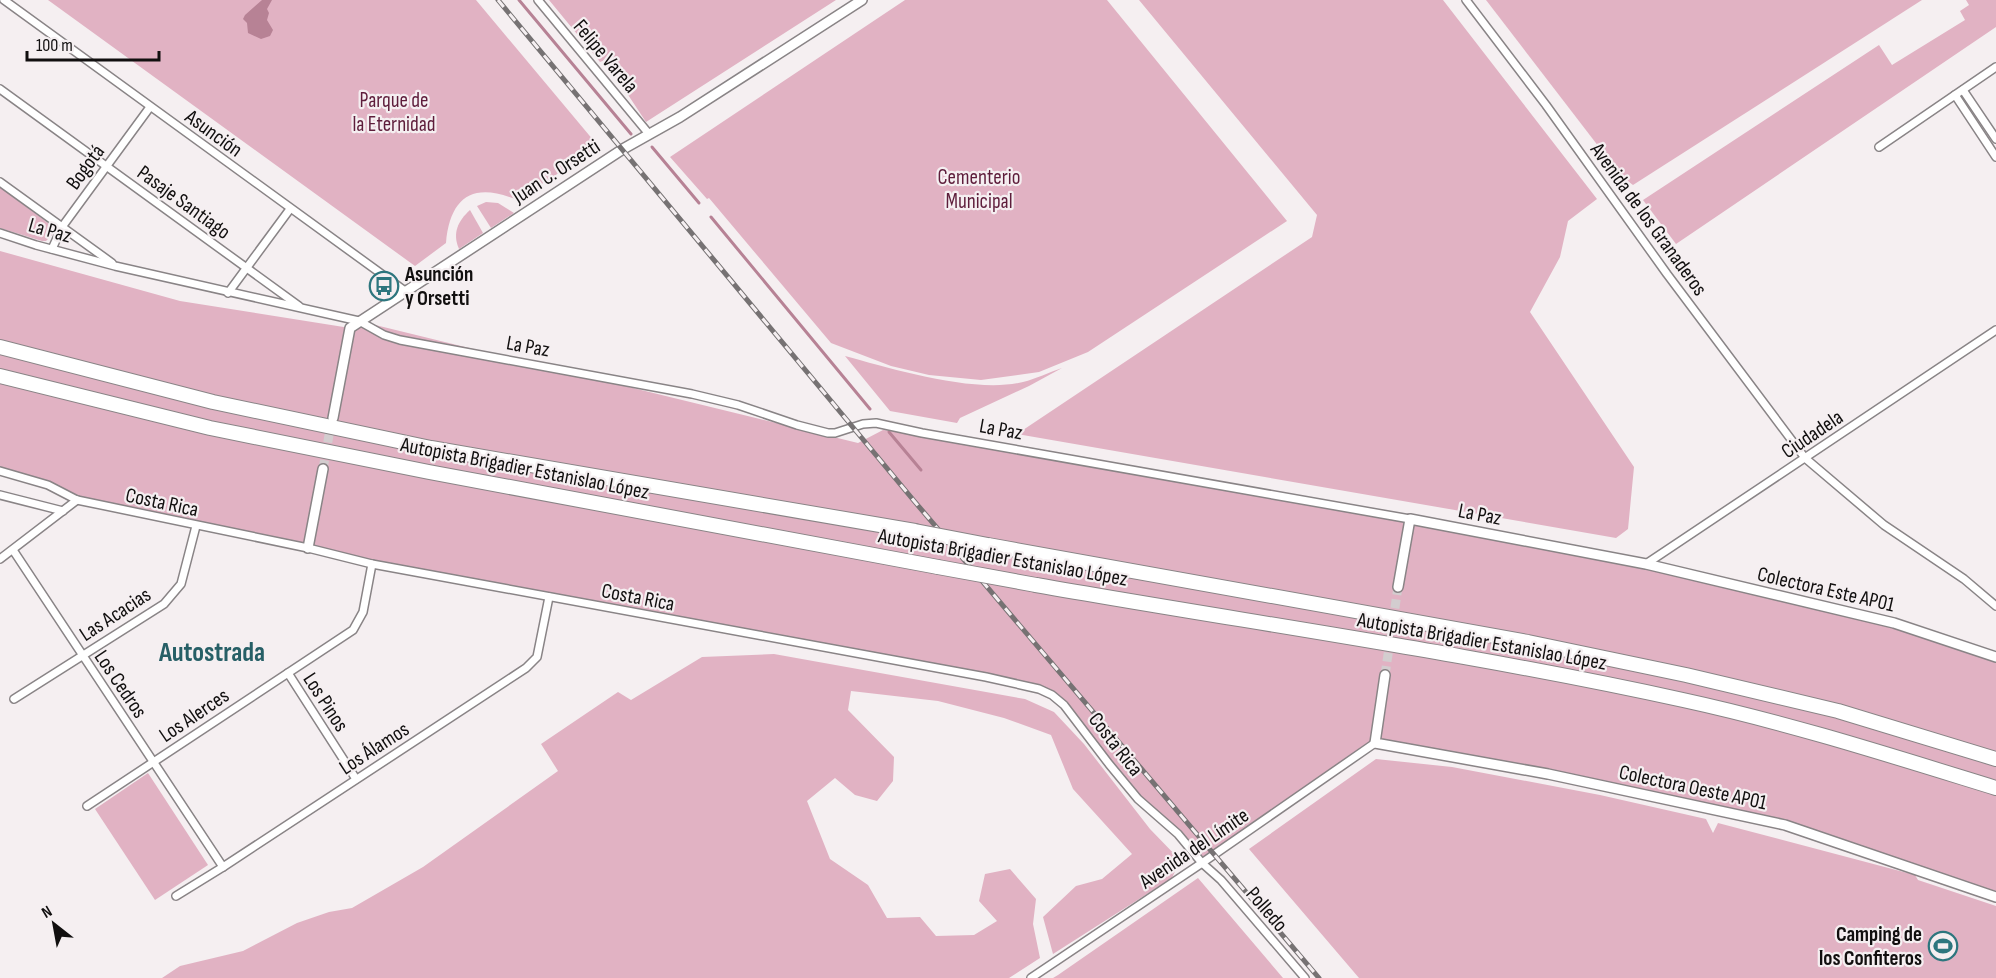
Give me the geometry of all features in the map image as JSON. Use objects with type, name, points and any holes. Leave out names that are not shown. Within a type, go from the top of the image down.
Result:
[{"type":"highway","name":"Autopista Brigadier Estanislao López","points":[[0,347],[213,402],[431,448],[915,531],[1528,642],[1675,672],[1838,711],[1996,759]]},
{"type":"highway","name":"Autopista Brigadier Estanislao López","points":[[0,376],[210,428],[441,474],[1036,585],[1496,663],[1684,700],[1829,736],[1996,788]]},
{"type":"street","name":"Asunción","points":[[4,0],[290,210],[405,291]]},
{"type":"street","name":"Felipe Varela","points":[[538,0],[649,134]]},
{"type":"street","name":"Juan C. Orsetti","points":[[359,321],[622,148],[680,117],[862,0]]},
{"type":"street","name":"Avenida de los Granaderos","points":[[1466,0],[1546,105],[1667,274],[1806,458],[1884,525],[1964,579],[1996,606]]},
{"type":"street","points":[[1878,147],[1996,67]]},
{"type":"street","name":"Pasaje Santiago","points":[[0,89],[301,308],[359,321]]},
{"type":"street","points":[[1963,90],[1996,139]]},
{"type":"street","points":[[1955,95],[1996,157]]},
{"type":"street","name":"Bogotá","points":[[52,249],[62,227],[150,107]]},
{"type":"street","points":[[0,182],[115,266]]},
{"type":"street","points":[[228,292],[290,210]]},
{"type":"street","name":"La Paz","points":[[0,233],[115,266],[301,308]]},
{"type":"street","points":[[333,418],[350,328],[359,321]]},
{"type":"street","name":"La Paz","points":[[359,321],[384,335],[400,340],[692,394],[738,405],[797,426],[828,433],[835,434],[863,424],[876,423],[1646,564]]},
{"type":"street","name":"Ciudadela","points":[[1646,564],[1996,330]]},
{"type":"street","points":[[308,548],[323,469]]},
{"type":"street","name":"Costa Rica","points":[[0,471],[48,485],[77,500],[308,548],[372,564],[986,677],[1039,689],[1065,705],[1138,799],[1178,834],[1202,863]]},
{"type":"street","points":[[0,495],[63,511]]},
{"type":"street","points":[[0,559],[77,500]]},
{"type":"street","points":[[1398,587],[1410,519]]},
{"type":"street","name":"Las Acacias","points":[[14,699],[164,604],[181,584],[196,526]]},
{"type":"street","name":"Los Cedros","points":[[13,549],[223,867]]},
{"type":"street","name":"Los Alerces","points":[[87,807],[353,630],[363,612],[372,564]]},
{"type":"street","name":"Colectora Este AP01","points":[[1646,564],[1894,623],[1996,657]]},
{"type":"street","name":"Los Álamos","points":[[176,896],[526,668],[537,657],[549,597]]},
{"type":"street","name":"Los Pinos","points":[[288,673],[356,779]]},
{"type":"street","points":[[1375,743],[1385,675]]},
{"type":"street","name":"Avenida del Límite","points":[[1031,978],[1375,743]]},
{"type":"street","name":"Colectora Oeste AP01","points":[[1375,743],[1548,774],[1785,825],[1996,897]]},
{"type":"street","name":"Polledo","points":[[1202,863],[1221,880],[1305,978]]},
{"type":"green space","name":"Parque de la Eternidad","points":[[48,0],[476,0],[599,147],[517,200],[488,192],[476,193],[467,197],[453,214],[448,227],[446,243],[415,266]]},
{"type":"green space","points":[[549,0],[836,0],[646,122],[605,60],[600,62]]},
{"type":"green space","name":"Cementerio Municipal","points":[[905,0],[1107,0],[1287,221],[1088,352],[1039,372],[981,380],[929,375],[891,366],[831,343],[709,198],[707,199],[670,157]]},
{"type":"green space","points":[[1139,0],[1443,0],[1597,199],[1568,221],[1560,257],[1530,312],[1634,467],[1628,529],[1616,538],[1017,434],[1312,237],[1317,215]]},
{"type":"green space","points":[[1486,0],[1922,0],[1633,185],[1622,177]]},
{"type":"green space","points":[[1966,0],[1996,0],[1996,27],[1676,244],[1643,200],[1879,45],[1892,65],[1965,20],[1960,11],[1969,5]]},
{"type":"green space","points":[[0,187],[52,226],[53,234],[46,241],[0,228]]},
{"type":"green space","points":[[486,202],[498,203],[514,213],[491,228],[477,206]]},
{"type":"green space","points":[[470,210],[483,233],[459,249],[456,238],[457,228],[462,218]]},
{"type":"green space","points":[[0,251],[180,301],[350,328],[359,321],[858,443],[883,430],[922,433],[1646,564],[1894,623],[1996,657],[1996,897],[1785,825],[1375,743],[1202,863],[1178,834],[1138,799],[1064,705],[1039,689],[372,564],[77,500],[48,485],[0,471]]},
{"type":"green space","points":[[845,356],[934,378],[982,385],[1023,382],[1062,368],[960,418],[957,423],[890,411]]},
{"type":"green space","points":[[774,654],[1025,699],[1054,712],[1084,744],[1150,829],[1180,860],[1172,878],[1053,954],[1043,917],[1076,886],[1102,879],[1132,854],[1073,789],[1051,735],[1004,718],[938,701],[851,691],[848,710],[894,757],[893,781],[877,801],[855,795],[835,778],[807,801],[830,859],[868,885],[887,918],[920,917],[936,936],[974,935],[997,921],[979,901],[985,874],[1010,869],[1036,899],[1033,924],[1040,958],[1009,978],[162,978],[180,966],[243,951],[297,923],[329,912],[352,908],[423,867],[558,771],[541,744],[618,692],[631,700],[702,657]]},
{"type":"green space","points":[[1376,759],[1452,767],[1600,795],[1706,819],[1713,833],[1718,823],[1915,875],[1918,880],[1996,906],[1996,978],[1359,978],[1249,849]]},
{"type":"green space","points":[[148,773],[208,865],[155,900],[95,809]]},
{"type":"green space","points":[[1198,878],[1283,978],[1053,978],[1058,975]]},
{"type":"shaded area","points":[[262,0],[272,0],[267,9],[269,13],[267,20],[273,30],[270,36],[261,39],[248,33],[247,23],[243,19]]},
{"type":"waterway","points":[[519,0],[631,134]]},
{"type":"waterway","points":[[652,147],[699,203]]},
{"type":"waterway","points":[[711,217],[870,409]]},
{"type":"waterway","points":[[889,432],[921,470]]},
{"type":"tunnel","points":[[323,469],[331,424]]},
{"type":"tunnel","points":[[1385,675],[1398,587]]},
{"type":"railway","points":[[498,0],[915,502],[1319,978]]},
{"type":"place","name":"Asunción y Orsetti","points":[[384,286]]},
{"type":"place","name":"Camping de los Confiteros","points":[[1943,946]]},
{"type":"district","name":"Autostrada","points":[[212,652]]}]
